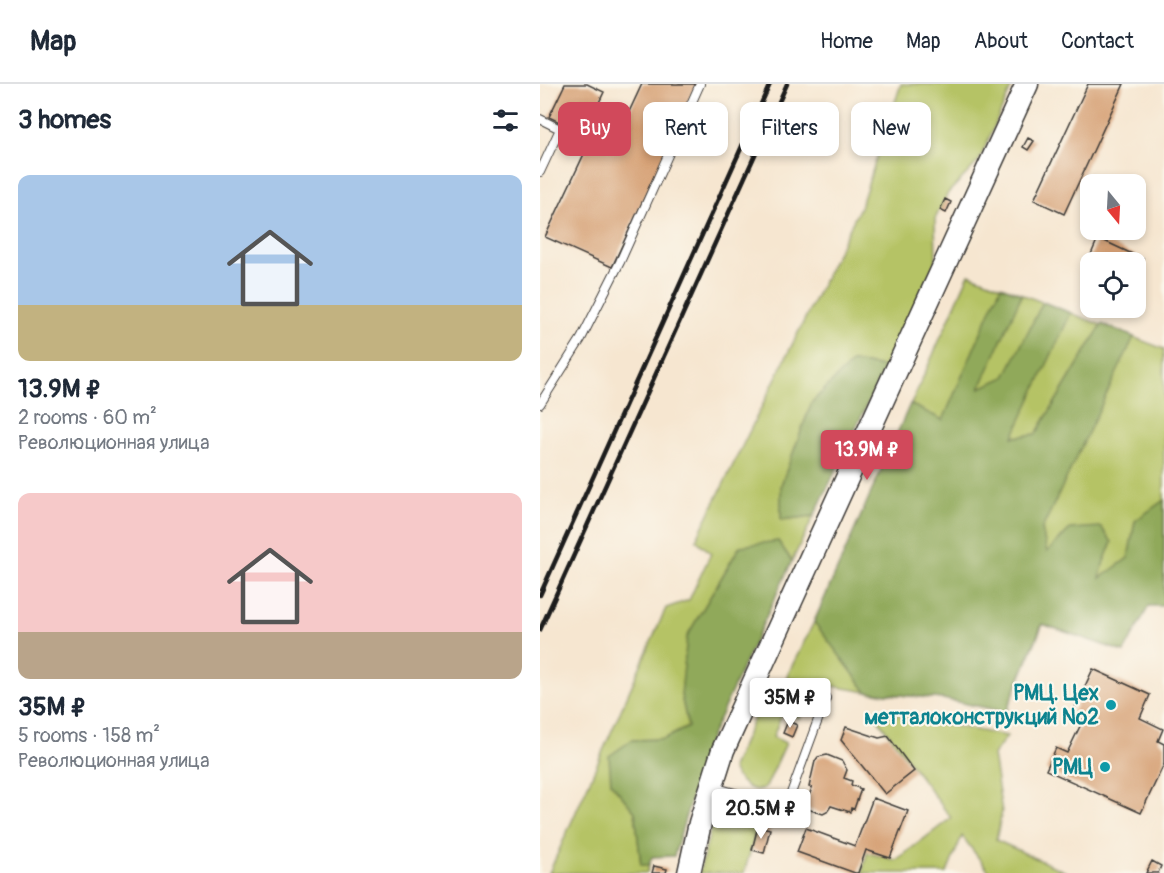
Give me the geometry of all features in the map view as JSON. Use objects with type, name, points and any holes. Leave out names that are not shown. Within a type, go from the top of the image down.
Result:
[{"type":"street","points":[[689,873],[700,823],[723,750],[1027,84]]},
{"type":"lane","points":[[540,404],[581,339],[620,262],[700,84]]},
{"type":"lane","points":[[540,119],[560,129],[540,172]]},
{"type":"lane","points":[[711,787],[786,807],[826,698]]},
{"type":"green space","points":[[901,84],[1013,84],[979,161],[948,193],[935,219],[936,260],[885,367],[852,362],[812,403],[803,426],[781,520],[814,516],[792,561],[778,541],[681,695],[688,727],[664,739],[632,740],[611,783],[635,812],[641,865],[649,865],[647,873],[549,873],[666,608],[689,600],[711,553],[696,540],[861,205],[877,156],[931,156],[931,102],[895,102]]},
{"type":"green space","points":[[969,274],[1164,349],[1164,552],[1124,652],[1043,624],[1006,712],[944,699],[867,692],[786,678],[814,622]]},
{"type":"green space","points":[[1001,286],[1022,294],[980,388],[1005,377],[1043,302],[1071,313],[1013,437],[1036,434],[1102,324],[1134,337],[1042,529],[1047,552],[1070,529],[1101,527],[1112,542],[1100,578],[1128,558],[1135,521],[1164,500],[1164,604],[1163,606],[1149,606],[1124,652],[1042,624],[1006,712],[943,699],[867,692],[814,622],[910,404],[943,420]]},
{"type":"green space","points":[[852,362],[885,367],[814,516],[781,520],[781,485],[812,402]]},
{"type":"green space","points":[[778,541],[792,561],[707,745],[674,856],[652,857],[649,865],[641,865],[635,812],[611,783],[609,756],[632,740],[664,739],[688,727],[681,695],[687,636],[740,546]]},
{"type":"green space","points":[[781,696],[802,700],[806,706],[800,718],[783,712],[773,737],[786,743],[767,785],[762,789],[752,789],[742,783],[732,768],[759,707],[769,698]]},
{"type":"green space","points":[[871,710],[1007,736],[993,755],[1002,812],[996,840],[1068,873],[990,873],[962,836],[947,873],[862,873],[867,853],[896,860],[951,818]]},
{"type":"green space","points":[[729,802],[774,817],[770,829],[758,826],[744,873],[699,873],[715,814]]},
{"type":"building","points":[[565,84],[587,84],[604,92],[599,102],[558,102],[558,121],[549,117]]},
{"type":"building","points":[[642,84],[697,84],[689,102],[643,102],[643,156],[664,156],[612,267],[545,237],[583,156],[631,156],[631,108]]},
{"type":"building","points":[[1088,84],[1124,84],[1082,174],[1080,174],[1080,179],[1064,214],[1034,200]]},
{"type":"building","points":[[1028,138],[1034,141],[1028,150],[1023,147]]},
{"type":"building","points":[[945,199],[951,202],[946,213],[940,210]]},
{"type":"building","points":[[1097,240],[1102,240],[1128,252],[1092,252]]},
{"type":"building","name":"РМЦ","points":[[1093,669],[1150,695],[1140,718],[1163,729],[1158,741],[1164,744],[1164,764],[1141,813],[1046,770],[1056,748],[1067,753],[1083,720],[1072,714]]},
{"type":"building","points":[[788,721],[797,725],[792,737],[783,733]]},
{"type":"building","points":[[846,727],[879,738],[888,736],[914,771],[885,794],[841,740]]},
{"type":"building","points":[[827,755],[842,761],[847,770],[844,778],[852,781],[851,785],[861,789],[854,809],[851,808],[850,812],[831,806],[823,814],[804,808],[812,788],[809,787],[815,761],[818,757]]},
{"type":"building","points":[[873,798],[908,811],[890,858],[866,850],[858,873],[855,873],[797,852],[806,828],[855,846]]},
{"type":"building","points":[[758,826],[770,829],[764,853],[752,850]]},
{"type":"building","points":[[1152,861],[1161,866],[1158,873],[1146,873]]},
{"type":"building","points":[[654,866],[667,869],[666,873],[652,873]]},
{"type":"railway","points":[[540,595],[770,84]]},
{"type":"railway","points":[[540,630],[787,84]]},
{"type":"place","name":"РМЦ. Цех метталоконструкций №2","points":[[1111,705]]},
{"type":"place","name":"РМЦ","points":[[1105,767]]}]
